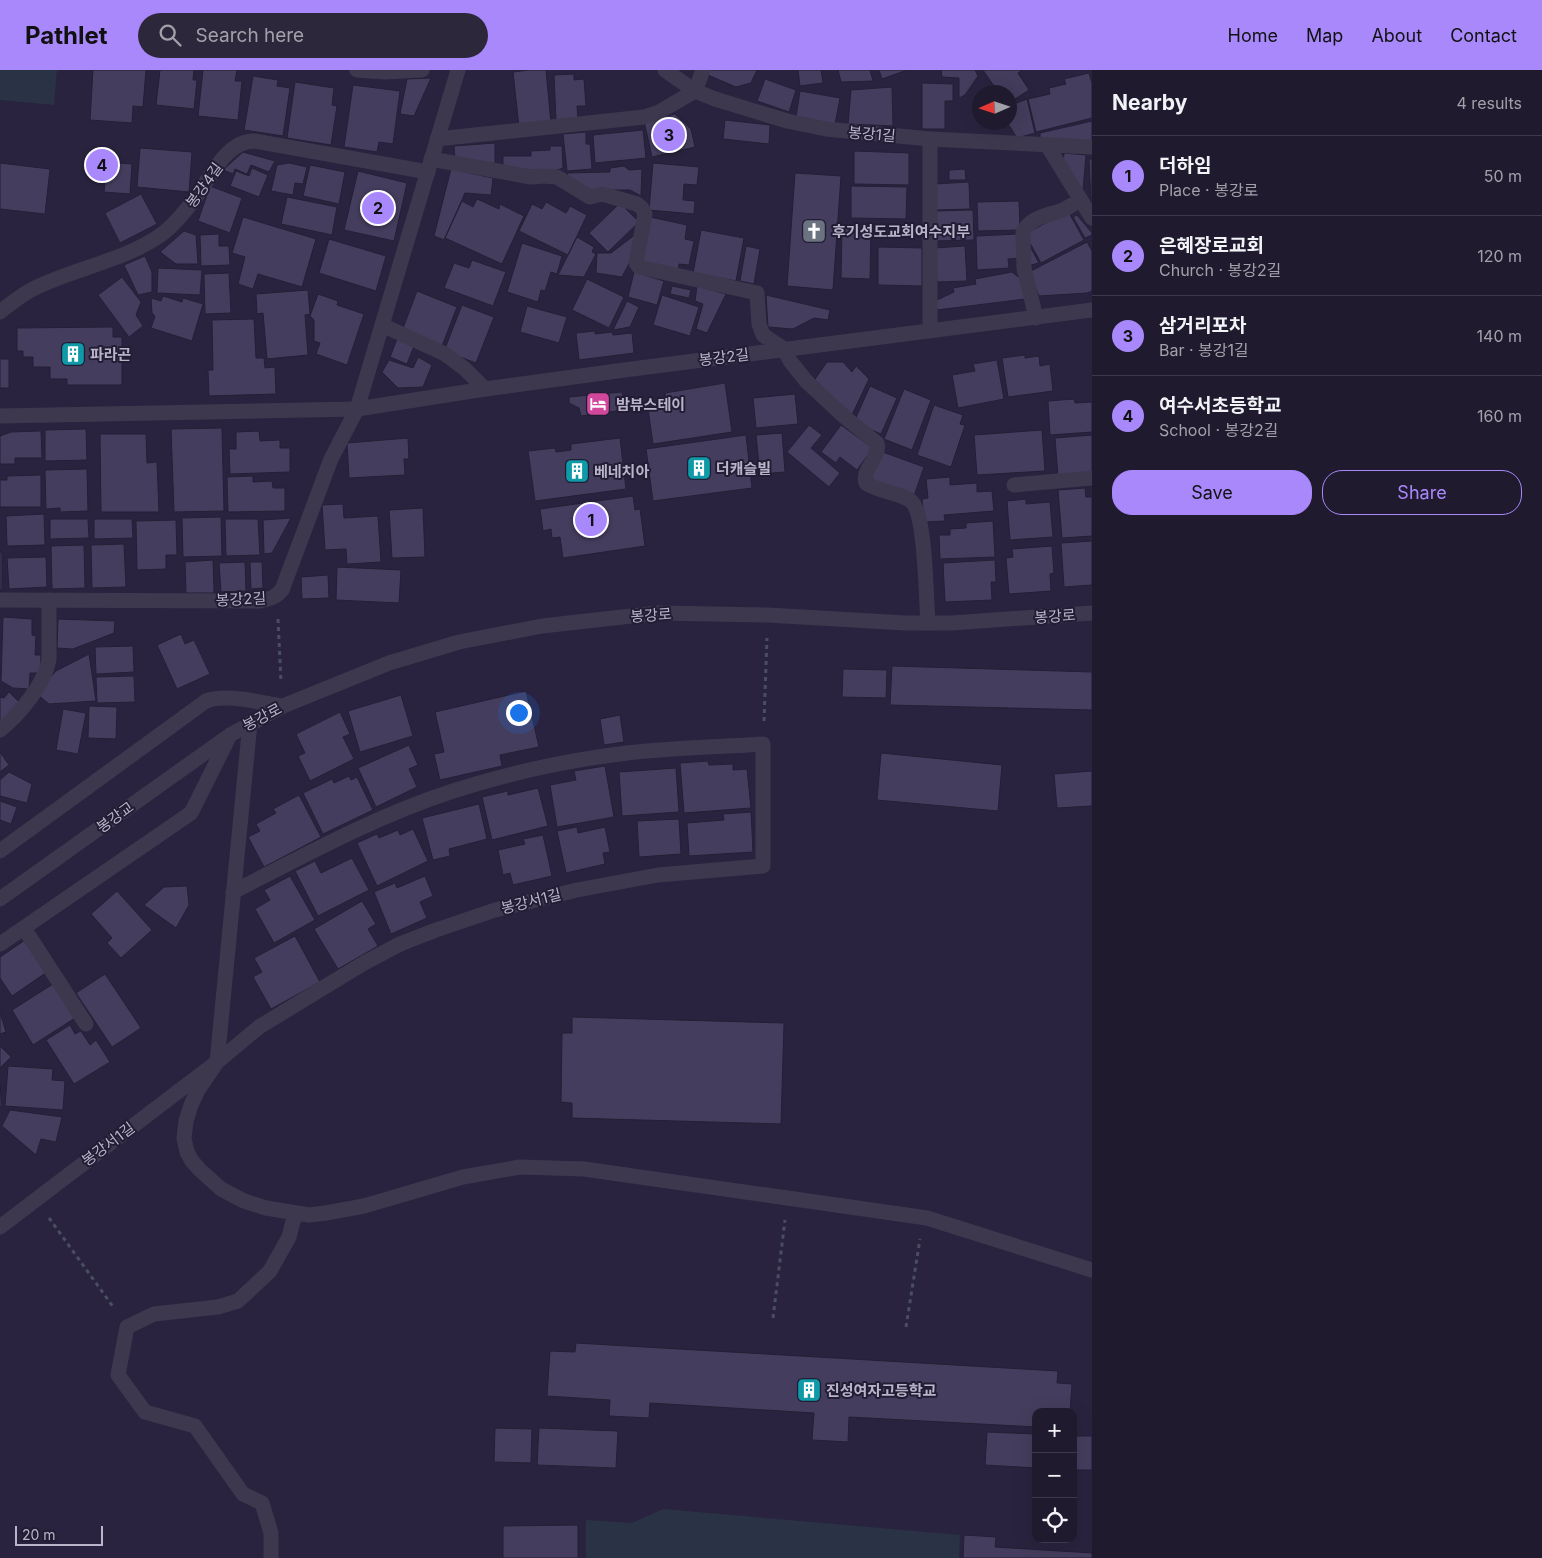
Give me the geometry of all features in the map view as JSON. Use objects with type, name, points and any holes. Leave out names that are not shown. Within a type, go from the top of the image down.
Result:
[{"type":"street","points":[[356,70],[385,72],[422,70]]},
{"type":"street","name":"봉강2길","points":[[0,600],[260,601],[270,600],[282,590],[331,459],[357,409],[458,70]]},
{"type":"street","name":"봉강1길","points":[[665,70],[695,91],[715,100],[787,122],[826,129],[930,139],[1092,147]]},
{"type":"street","points":[[437,139],[644,117],[659,112],[695,91],[703,70]]},
{"type":"street","points":[[930,139],[930,331]]},
{"type":"street","name":"봉강4길","points":[[0,312],[32,289],[117,257],[138,248],[162,234],[194,200],[226,154],[244,143],[254,141],[430,165],[531,177],[557,177],[590,197],[602,194],[637,204],[645,214],[636,263],[639,267],[757,293],[759,324],[763,335],[784,349]]},
{"type":"street","points":[[1047,145],[1092,218]]},
{"type":"street","points":[[1036,318],[1024,268],[1023,232],[1031,222],[1043,216],[1064,210],[1080,200]]},
{"type":"street","name":"봉강2길","points":[[0,416],[357,409],[485,389],[1092,310]]},
{"type":"street","points":[[382,325],[445,354],[465,369],[485,389]]},
{"type":"street","points":[[784,349],[790,362],[807,382],[846,419],[877,442],[878,450],[865,477],[866,483],[912,501],[914,504],[922,527],[928,623]]},
{"type":"street","points":[[1014,485],[1092,478]]},
{"type":"street","points":[[0,730],[15,716],[44,676],[49,660],[49,600]]},
{"type":"street","name":"봉강로","points":[[230,735],[283,706],[389,664],[459,642],[542,626],[658,613],[768,614],[905,624],[952,623],[1092,613]]},
{"type":"street","points":[[0,850],[206,701],[214,698],[226,698],[283,706]]},
{"type":"street","points":[[250,723],[217,1062],[198,1090],[191,1105],[186,1121],[184,1138],[187,1152],[192,1161],[210,1180],[232,1195],[266,1208],[309,1215],[364,1206],[463,1177],[520,1167],[584,1169],[924,1217],[1092,1270]]},
{"type":"street","points":[[0,944],[191,813],[230,735]]},
{"type":"street","name":"봉강교","points":[[0,899],[230,735]]},
{"type":"street","points":[[233,892],[355,830],[435,797],[500,778],[550,766],[629,753],[763,744]]},
{"type":"street","name":"봉강서1길","points":[[0,1227],[217,1062],[259,1027],[364,963],[400,944],[495,910],[577,890],[658,875],[763,866],[763,744]]},
{"type":"street","points":[[24,928],[86,1024]]},
{"type":"street","points":[[271,1558],[271,1533],[262,1503],[243,1494],[195,1426],[144,1412],[118,1375],[127,1327],[154,1314],[218,1307],[238,1301],[270,1271],[289,1237],[295,1214]]},
{"type":"path","points":[[277,595],[283,706]]},
{"type":"path","points":[[763,744],[768,614]]},
{"type":"path","points":[[773,1318],[788,1198]]},
{"type":"path","points":[[35,1201],[127,1327]]},
{"type":"path","points":[[906,1327],[924,1217]]},
{"type":"shaded area","points":[[0,70],[57,70],[54,105],[0,100]]},
{"type":"shaded area","points":[[663,1509],[960,1535],[959,1558],[586,1558],[586,1520],[632,1523]]},
{"type":"building","points":[[93,70],[146,70],[143,107],[133,106],[132,123],[90,120]]},
{"type":"building","points":[[160,70],[194,70],[193,80],[197,80],[194,109],[156,105]]},
{"type":"building","points":[[203,70],[237,70],[235,81],[242,81],[238,120],[198,116]]},
{"type":"building","points":[[546,70],[551,123],[519,127],[513,72]]},
{"type":"building","points":[[710,70],[757,70],[751,83],[736,87],[708,75]]},
{"type":"building","points":[[798,70],[821,70],[823,83],[800,86]]},
{"type":"building","points":[[838,70],[870,70],[873,81],[841,82]]},
{"type":"building","points":[[879,70],[907,70],[882,79]]},
{"type":"building","points":[[941,70],[975,70],[978,76],[965,95],[959,98],[959,78],[942,77]]},
{"type":"building","points":[[983,70],[1022,70],[1018,73],[1029,90],[1017,98],[1017,85],[993,85]]},
{"type":"building","points":[[1089,73],[1092,83],[1092,118],[1036,132],[1028,99],[1050,94],[1049,88],[1066,84],[1064,79]]},
{"type":"building","points":[[574,74],[574,80],[584,79],[586,106],[577,106],[578,119],[556,120],[554,75]]},
{"type":"building","points":[[253,76],[278,80],[277,86],[290,88],[283,136],[244,130]]},
{"type":"building","points":[[431,78],[414,116],[400,114],[407,79]]},
{"type":"building","points":[[765,79],[796,90],[789,112],[757,101]]},
{"type":"building","points":[[295,82],[334,88],[332,105],[337,106],[331,145],[287,138]]},
{"type":"building","points":[[922,83],[953,84],[953,101],[945,101],[945,129],[922,129]]},
{"type":"building","points":[[353,85],[400,91],[393,144],[379,142],[377,152],[344,147]]},
{"type":"building","points":[[892,87],[893,126],[848,124],[851,90]]},
{"type":"building","points":[[800,91],[840,98],[835,124],[796,117]]},
{"type":"building","points":[[1027,99],[1035,133],[1017,138],[1012,130],[1017,130],[1017,103]]},
{"type":"building","points":[[675,114],[691,129],[695,147],[652,157],[644,121]]},
{"type":"building","points":[[725,120],[770,125],[769,144],[723,139]]},
{"type":"building","points":[[1092,121],[1092,142],[1040,140],[1040,133]]},
{"type":"building","points":[[643,130],[646,158],[595,163],[593,135]]},
{"type":"building","points":[[586,132],[586,144],[590,144],[592,169],[567,171],[563,134]]},
{"type":"building","points":[[495,143],[495,166],[455,159],[454,146]]},
{"type":"building","points":[[550,146],[562,146],[563,168],[551,172],[503,167],[503,156],[531,156],[531,151],[550,150]]},
{"type":"building","points":[[140,148],[192,152],[189,192],[137,187]]},
{"type":"building","points":[[854,151],[909,153],[909,185],[854,184]]},
{"type":"building","points":[[243,152],[275,161],[269,172],[251,165],[247,174],[235,169],[233,174],[223,170]]},
{"type":"building","points":[[1064,153],[1086,155],[1083,190],[1079,189],[1063,164]]},
{"type":"building","points":[[1089,159],[1092,159],[1092,201],[1091,201]]},
{"type":"building","points":[[107,162],[132,164],[130,194],[104,192]]},
{"type":"building","points":[[0,163],[50,169],[45,214],[0,209]]},
{"type":"building","points":[[289,163],[307,167],[303,184],[295,183],[293,195],[271,191],[277,165]]},
{"type":"building","points":[[653,163],[699,167],[697,185],[684,184],[683,200],[695,201],[694,214],[649,210]]},
{"type":"building","points":[[310,165],[345,172],[339,204],[303,196]]},
{"type":"building","points":[[624,166],[629,170],[642,169],[641,196],[630,190],[591,190],[568,177],[567,173],[610,172],[610,168]]},
{"type":"building","points":[[252,168],[268,175],[259,197],[230,186],[236,171],[249,176]]},
{"type":"building","points":[[451,169],[493,178],[491,195],[465,193],[444,240],[434,236]]},
{"type":"building","points":[[965,169],[966,180],[949,180],[949,170]]},
{"type":"building","points":[[358,171],[407,183],[394,241],[344,230]]},
{"type":"building","name":"후기성도교회여수지부","points":[[795,173],[841,176],[833,290],[787,286]]},
{"type":"building","points":[[969,182],[970,209],[936,210],[935,184]]},
{"type":"building","points":[[210,186],[242,198],[230,233],[198,221]]},
{"type":"building","points":[[851,186],[907,187],[906,219],[851,218]]},
{"type":"building","points":[[141,194],[157,224],[120,243],[105,213]]},
{"type":"building","points":[[287,197],[337,207],[332,235],[281,224]]},
{"type":"building","points":[[477,199],[499,209],[500,204],[524,216],[502,264],[445,238],[462,201],[473,207]]},
{"type":"building","points":[[1019,201],[1020,230],[978,231],[977,202]]},
{"type":"building","points":[[546,202],[566,213],[570,206],[587,215],[568,255],[519,231],[532,204],[542,209]]},
{"type":"building","points":[[620,203],[639,222],[608,252],[589,233]]},
{"type":"building","points":[[973,210],[974,240],[935,241],[934,211]]},
{"type":"building","points":[[1068,211],[1084,240],[1041,263],[1025,234]]},
{"type":"building","points":[[1077,215],[1092,235],[1085,238],[1073,217]]},
{"type":"building","points":[[243,217],[316,239],[302,287],[258,274],[253,289],[238,284],[245,257],[232,253]]},
{"type":"building","points":[[650,217],[687,225],[685,239],[694,241],[689,265],[679,264],[678,272],[641,264]]},
{"type":"building","points":[[842,228],[871,228],[870,279],[841,278]]},
{"type":"building","points":[[701,230],[744,238],[736,281],[693,273]]},
{"type":"building","points":[[184,231],[196,235],[198,264],[176,264],[160,252]]},
{"type":"building","points":[[219,234],[219,246],[229,246],[230,265],[201,266],[200,235]]},
{"type":"building","points":[[636,234],[633,256],[622,277],[596,273],[597,253],[611,253]]},
{"type":"building","points":[[1018,234],[1019,258],[1008,259],[1009,268],[977,270],[976,236]]},
{"type":"building","points":[[577,237],[594,247],[592,252],[596,254],[584,277],[558,275]]},
{"type":"building","points":[[329,239],[386,256],[376,291],[319,273]]},
{"type":"building","points":[[1026,239],[1039,263],[1027,266]]},
{"type":"building","points":[[1087,242],[1092,251],[1092,291],[1087,293],[1039,296],[1029,272]]},
{"type":"building","points":[[522,243],[562,256],[557,274],[551,272],[545,291],[541,290],[538,302],[507,292]]},
{"type":"building","points":[[746,246],[760,249],[754,284],[740,281]]},
{"type":"building","points":[[965,246],[967,281],[937,282],[935,248]]},
{"type":"building","points":[[878,247],[922,248],[922,286],[878,285]]},
{"type":"building","points":[[145,256],[152,272],[152,292],[138,295],[124,265]]},
{"type":"building","points":[[472,260],[506,272],[493,306],[444,288],[454,263],[469,268]]},
{"type":"building","points":[[158,268],[202,270],[200,295],[157,293]]},
{"type":"building","points":[[634,272],[664,281],[657,305],[628,297]]},
{"type":"building","points":[[1012,272],[1022,280],[1025,299],[937,310],[935,301],[954,292],[953,288],[976,284],[975,279]]},
{"type":"building","points":[[229,273],[231,313],[205,314],[204,274]]},
{"type":"building","points":[[122,277],[141,302],[136,315],[143,326],[129,337],[98,295]]},
{"type":"building","points":[[587,279],[624,297],[609,328],[572,310]]},
{"type":"building","points":[[672,286],[691,290],[689,298],[670,294]]},
{"type":"building","points":[[697,286],[726,294],[707,333],[696,329],[703,304],[695,301]]},
{"type":"building","points":[[308,290],[310,314],[305,315],[308,355],[267,359],[263,313],[257,314],[256,294]]},
{"type":"building","points":[[417,291],[457,307],[442,346],[402,331]]},
{"type":"building","points":[[318,294],[338,301],[337,305],[364,314],[347,365],[316,354],[320,343],[314,341],[314,320],[310,316]]},
{"type":"building","points":[[662,295],[699,307],[690,336],[653,325]]},
{"type":"building","points":[[766,295],[830,310],[828,320],[814,318],[793,329],[768,327]]},
{"type":"building","points":[[163,296],[182,302],[183,298],[203,304],[192,341],[151,328],[155,316],[152,313],[151,298],[161,301]]},
{"type":"building","points":[[627,301],[639,307],[630,327],[613,330]]},
{"type":"building","points":[[462,305],[494,317],[476,363],[444,351]]},
{"type":"building","points":[[527,306],[567,317],[559,343],[520,332]]},
{"type":"building","points":[[254,319],[256,358],[264,358],[265,368],[275,367],[276,394],[209,396],[208,370],[213,370],[212,320]]},
{"type":"building","name":"파라곤","points":[[113,327],[113,337],[122,337],[122,385],[67,385],[67,379],[50,379],[50,367],[33,367],[33,357],[23,357],[23,351],[17,351],[17,328]]},
{"type":"building","points":[[595,331],[595,334],[612,332],[613,335],[632,333],[634,353],[579,360],[576,333]]},
{"type":"building","points":[[397,339],[414,346],[407,364],[390,357]]},
{"type":"building","points":[[1025,355],[1025,358],[1039,356],[1040,366],[1050,364],[1053,391],[1008,397],[1002,358]]},
{"type":"building","points":[[418,357],[432,365],[423,387],[398,388],[382,372],[389,360],[413,368]]},
{"type":"building","points":[[0,359],[9,359],[9,388],[0,388]]},
{"type":"building","points":[[997,360],[1004,399],[958,408],[952,375],[975,371],[973,364]]},
{"type":"building","points":[[827,362],[843,362],[852,372],[856,366],[869,379],[851,417],[813,382]]},
{"type":"building","points":[[725,383],[732,432],[653,444],[647,402],[666,400],[665,393]]},
{"type":"building","points":[[870,386],[897,398],[881,434],[854,422]]},
{"type":"building","points":[[904,389],[931,400],[912,450],[884,439]]},
{"type":"building","name":"밤뷰스테이","points":[[622,392],[624,406],[616,411],[581,416],[579,408],[569,403],[569,397]]},
{"type":"building","points":[[795,394],[798,424],[756,428],[753,398]]},
{"type":"building","points":[[1074,399],[1075,403],[1092,402],[1092,432],[1050,435],[1048,401]]},
{"type":"building","points":[[934,405],[963,415],[960,424],[965,425],[951,467],[917,455]]},
{"type":"building","points":[[809,425],[822,435],[811,448],[840,473],[829,487],[787,452]]},
{"type":"building","points":[[841,425],[873,448],[857,470],[840,457],[836,463],[821,452]]},
{"type":"building","points":[[222,428],[224,511],[174,512],[171,429]]},
{"type":"building","points":[[86,429],[87,460],[45,461],[45,430]]},
{"type":"building","points":[[1042,430],[1045,471],[977,475],[974,435]]},
{"type":"building","points":[[41,431],[42,458],[15,458],[15,464],[0,464],[0,436],[11,432]]},
{"type":"building","points":[[259,431],[260,441],[280,440],[280,448],[290,448],[290,472],[230,474],[229,449],[236,449],[236,432]]},
{"type":"building","points":[[782,433],[785,472],[760,474],[756,435]]},
{"type":"building","points":[[100,434],[146,434],[147,463],[157,462],[159,512],[101,512]]},
{"type":"building","name":"더캐슬빌","points":[[746,435],[752,488],[653,501],[646,449]]},
{"type":"building","points":[[1092,435],[1092,474],[1058,477],[1055,438]]},
{"type":"building","points":[[408,438],[409,459],[404,459],[405,475],[349,478],[347,443]]},
{"type":"building","name":"베네치아","points":[[620,438],[626,489],[535,501],[528,451],[555,448],[556,452],[571,450],[571,444]]},
{"type":"building","points":[[880,451],[924,467],[914,496],[870,480]]},
{"type":"building","points":[[87,469],[88,511],[60,512],[60,508],[46,509],[45,470]]},
{"type":"building","points":[[41,475],[41,507],[0,507],[0,480],[7,480],[7,476]]},
{"type":"building","points":[[253,476],[253,482],[272,481],[273,488],[285,488],[285,511],[228,512],[227,477]]},
{"type":"building","points":[[950,477],[950,485],[977,483],[977,492],[992,491],[994,511],[944,515],[945,521],[924,522],[922,499],[928,498],[926,479]]},
{"type":"building","points":[[1085,488],[1086,497],[1092,497],[1092,536],[1062,538],[1058,490]]},
{"type":"building","points":[[633,496],[635,510],[640,509],[645,546],[563,558],[560,537],[552,538],[551,529],[543,531],[540,509]]},
{"type":"building","points":[[1026,499],[1026,504],[1050,502],[1053,537],[1010,540],[1007,501]]},
{"type":"building","points":[[343,504],[344,518],[378,516],[381,562],[347,564],[346,549],[325,550],[322,505]]},
{"type":"building","points":[[423,508],[425,557],[392,558],[389,510]]},
{"type":"building","points":[[44,514],[45,545],[7,546],[6,516]]},
{"type":"building","points":[[221,517],[222,556],[183,557],[182,518]]},
{"type":"building","points":[[291,518],[272,553],[264,554],[263,520]]},
{"type":"building","points":[[50,519],[88,519],[89,538],[50,539]]},
{"type":"building","points":[[94,519],[132,519],[133,538],[94,539]]},
{"type":"building","points":[[225,519],[258,519],[260,555],[226,556]]},
{"type":"building","points":[[176,520],[177,555],[166,555],[166,569],[137,570],[136,521]]},
{"type":"building","points":[[993,521],[995,557],[940,559],[939,535],[950,535],[950,529],[966,528],[966,523]]},
{"type":"building","points":[[1092,541],[1092,585],[1064,587],[1061,543]]},
{"type":"building","points":[[124,544],[126,587],[92,588],[91,545]]},
{"type":"building","points":[[84,545],[85,588],[52,589],[51,546]]},
{"type":"building","points":[[1052,546],[1054,573],[1050,574],[1051,591],[1009,594],[1006,558],[1013,557],[1012,549]]},
{"type":"building","points":[[0,552],[2,552],[2,590],[0,590]]},
{"type":"building","points":[[46,557],[47,587],[9,589],[7,558]]},
{"type":"building","points":[[213,560],[214,593],[186,593],[185,562]]},
{"type":"building","points":[[995,560],[996,582],[991,582],[992,600],[945,602],[943,563]]},
{"type":"building","points":[[245,562],[246,591],[221,592],[219,563]]},
{"type":"building","points":[[250,562],[262,562],[263,588],[251,589]]},
{"type":"building","points":[[337,567],[401,570],[399,603],[336,600]]},
{"type":"building","points":[[328,575],[329,598],[302,599],[301,577]]},
{"type":"building","points":[[3,617],[32,619],[32,635],[36,636],[35,655],[41,655],[40,673],[30,673],[29,689],[13,688],[1,681]]},
{"type":"building","points":[[58,619],[115,621],[114,633],[73,649],[57,648]]},
{"type":"building","points":[[181,634],[185,644],[194,640],[210,674],[177,689],[157,645]]},
{"type":"building","points":[[133,646],[134,672],[96,674],[95,647]]},
{"type":"building","points":[[89,654],[96,701],[49,704],[36,693],[56,671]]},
{"type":"building","points":[[892,666],[1092,672],[1092,710],[890,705]]},
{"type":"building","points":[[843,669],[887,670],[886,698],[842,697]]},
{"type":"building","points":[[134,676],[135,702],[97,703],[96,677]]},
{"type":"building","points":[[526,691],[539,747],[500,755],[502,766],[440,780],[434,754],[444,752],[435,712]]},
{"type":"building","points":[[9,692],[20,703],[0,724],[0,697],[4,698]]},
{"type":"building","points":[[401,695],[413,736],[360,752],[348,711]]},
{"type":"building","points":[[89,706],[117,707],[116,739],[88,738]]},
{"type":"building","points":[[63,709],[86,713],[78,754],[56,750]]},
{"type":"building","points":[[340,712],[350,734],[343,737],[354,759],[310,781],[298,756],[305,753],[296,734]]},
{"type":"building","points":[[620,715],[624,742],[604,745],[600,719]]},
{"type":"building","points":[[409,745],[418,765],[409,769],[417,787],[376,807],[358,768]]},
{"type":"building","points":[[0,752],[9,765],[0,772]]},
{"type":"building","points":[[881,753],[1002,765],[998,811],[877,800]]},
{"type":"building","points":[[708,761],[709,765],[733,764],[733,770],[747,769],[751,808],[684,813],[680,763]]},
{"type":"building","points":[[605,766],[614,817],[557,827],[550,785],[576,780],[574,771]]},
{"type":"building","points":[[676,768],[679,812],[622,816],[619,772]]},
{"type":"building","points":[[1092,771],[1092,806],[1057,808],[1054,774]]},
{"type":"building","points":[[9,772],[32,784],[27,803],[0,796],[0,780]]},
{"type":"building","points":[[349,776],[351,780],[357,777],[373,810],[323,834],[303,793],[332,779],[334,783]]},
{"type":"building","points":[[538,788],[548,826],[492,840],[482,797],[508,791],[508,795]]},
{"type":"building","points":[[299,795],[321,837],[264,867],[248,837],[260,831],[256,824],[276,813],[273,809]]},
{"type":"building","points":[[0,801],[17,807],[11,824],[0,820]]},
{"type":"building","points":[[479,804],[487,839],[449,849],[450,856],[433,860],[422,818]]},
{"type":"building","points":[[751,812],[753,852],[689,856],[687,823],[724,820],[723,814]]},
{"type":"building","points":[[679,819],[681,854],[639,857],[637,821]]},
{"type":"building","points":[[577,827],[578,833],[605,827],[610,852],[603,853],[605,864],[566,873],[557,831]]},
{"type":"building","points":[[413,829],[428,861],[377,886],[357,843],[377,834],[379,838],[398,830],[400,835]]},
{"type":"building","points":[[543,835],[552,876],[513,885],[510,873],[503,875],[498,850],[525,844],[523,839]]},
{"type":"building","points":[[352,858],[369,890],[318,916],[295,871],[315,861],[321,873]]},
{"type":"building","points":[[290,876],[315,920],[274,943],[255,909],[270,900],[264,890]]},
{"type":"building","points":[[425,876],[433,896],[420,902],[427,918],[391,934],[374,892],[395,883],[397,888]]},
{"type":"building","points":[[187,886],[189,905],[176,928],[144,905],[164,887]]},
{"type":"building","points":[[117,891],[152,930],[121,958],[107,943],[112,938],[91,914]]},
{"type":"building","points":[[362,901],[376,924],[368,929],[378,946],[338,969],[314,929]]},
{"type":"building","points":[[295,936],[320,982],[271,1009],[253,977],[262,972],[254,958]]},
{"type":"building","points":[[25,940],[47,972],[12,996],[0,978],[0,957]]},
{"type":"building","points":[[105,974],[141,1028],[112,1047],[76,993]]},
{"type":"building","points":[[53,984],[75,1018],[33,1045],[12,1010]]},
{"type":"building","points":[[0,1012],[6,1032],[0,1034]]},
{"type":"building","points":[[572,1017],[784,1023],[781,1124],[572,1118],[572,1103],[561,1102],[562,1033],[572,1033]]},
{"type":"building","points":[[70,1025],[75,1034],[81,1031],[90,1045],[96,1040],[110,1062],[74,1084],[46,1040]]},
{"type":"building","points":[[0,1046],[11,1057],[0,1068]]},
{"type":"building","points":[[8,1066],[53,1069],[52,1080],[65,1081],[63,1110],[5,1106]]},
{"type":"building","points":[[0,1085],[2,1105],[0,1108]]},
{"type":"building","points":[[10,1110],[62,1117],[56,1142],[41,1139],[36,1155],[2,1126]]},
{"type":"building","name":"진성여자고등학교","points":[[576,1343],[1058,1371],[1057,1383],[1072,1384],[1070,1408],[1032,1408],[1032,1427],[849,1417],[848,1442],[812,1440],[814,1413],[650,1403],[649,1418],[609,1416],[610,1400],[547,1396],[550,1351],[575,1352]]},
{"type":"building","points":[[495,1428],[532,1429],[531,1463],[494,1462]]},
{"type":"building","points":[[539,1428],[618,1431],[616,1468],[537,1465]]},
{"type":"building","points":[[987,1432],[1032,1434],[1032,1468],[985,1465]]},
{"type":"building","points":[[1077,1436],[1092,1436],[1092,1470],[1077,1470]]},
{"type":"building","points":[[578,1525],[578,1558],[503,1558],[503,1526]]},
{"type":"building","points":[[964,1535],[996,1537],[995,1547],[1092,1553],[1092,1558],[963,1558]]},
{"type":"place","name":"삼거리포차","points":[[669,135]]},
{"type":"place","name":"여수서초등학교","points":[[102,165]]},
{"type":"place","name":"은혜장로교회","points":[[378,208]]},
{"type":"place","name":"후기성도교회여수지부","points":[[814,231]]},
{"type":"place","name":"파라곤","points":[[73,354]]},
{"type":"place","name":"밤뷰스테이","points":[[598,404]]},
{"type":"place","name":"더캐슬빌","points":[[699,468]]},
{"type":"place","name":"베네치아","points":[[577,471]]},
{"type":"place","name":"더하임","points":[[591,520]]},
{"type":"place","name":"진성여자고등학교","points":[[809,1390]]}]
